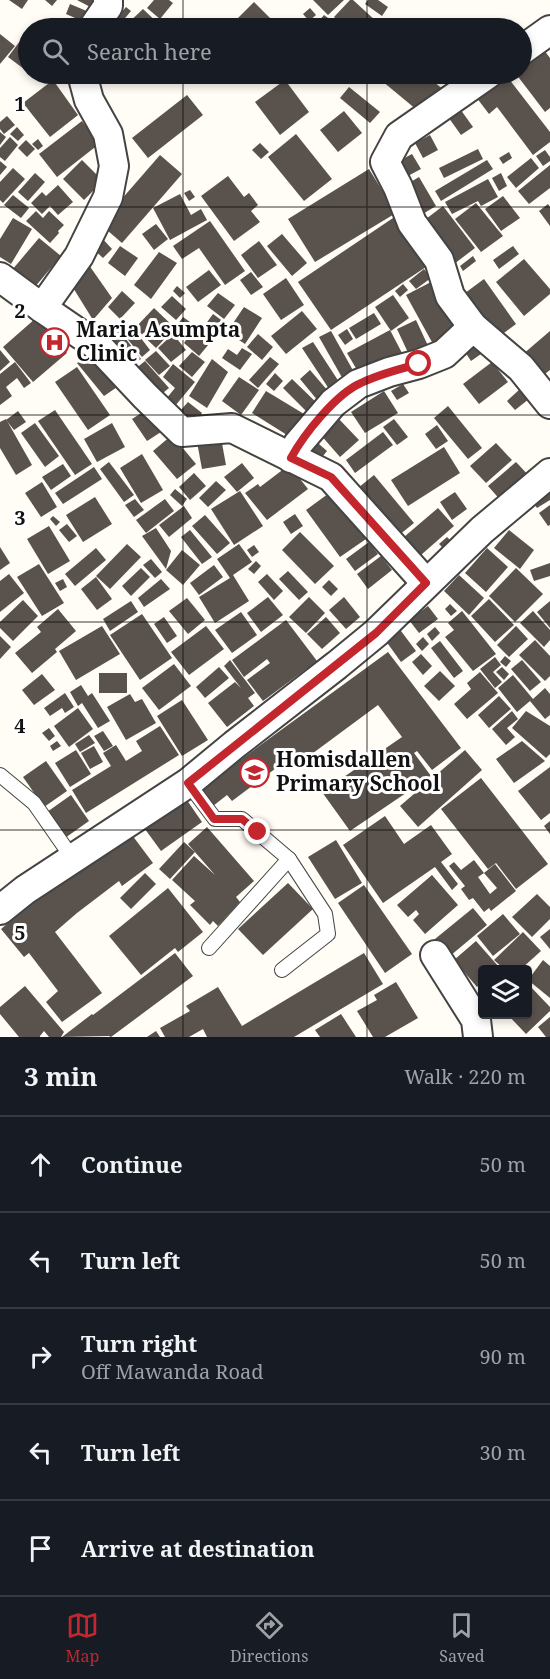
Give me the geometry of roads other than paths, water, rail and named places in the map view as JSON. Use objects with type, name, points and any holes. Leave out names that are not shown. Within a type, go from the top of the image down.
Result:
[{"type":"street","points":[[100,18],[108,6],[108,0]]},
{"type":"street","points":[[532,43],[550,30]]},
{"type":"street","points":[[42,308],[79,256],[108,197],[114,166],[108,134],[89,100],[85,84]]},
{"type":"street","points":[[474,84],[399,136],[386,162],[412,223],[439,260],[450,296],[473,327],[521,368],[550,404]]},
{"type":"street","points":[[0,277],[99,347],[182,432],[232,428],[331,477],[426,583]]},
{"type":"street","points":[[291,458],[298,444],[333,403],[358,384],[444,354],[473,327]]},
{"type":"street","points":[[0,910],[25,890],[188,783],[376,633],[482,530],[550,474]]},
{"type":"street","points":[[435,955],[476,1020],[478,1037]]},
{"type":"lane","points":[[0,775],[34,803],[73,859]]},
{"type":"lane","points":[[188,783],[214,819],[242,819],[289,859],[325,914],[328,934],[282,970]]},
{"type":"lane","points":[[209,948],[289,859]]},
{"type":"place","name":"Maria Asumpta Clinic","points":[[55,342]]},
{"type":"place","name":"Homisdallen Primary School","points":[[255,772]]}]
